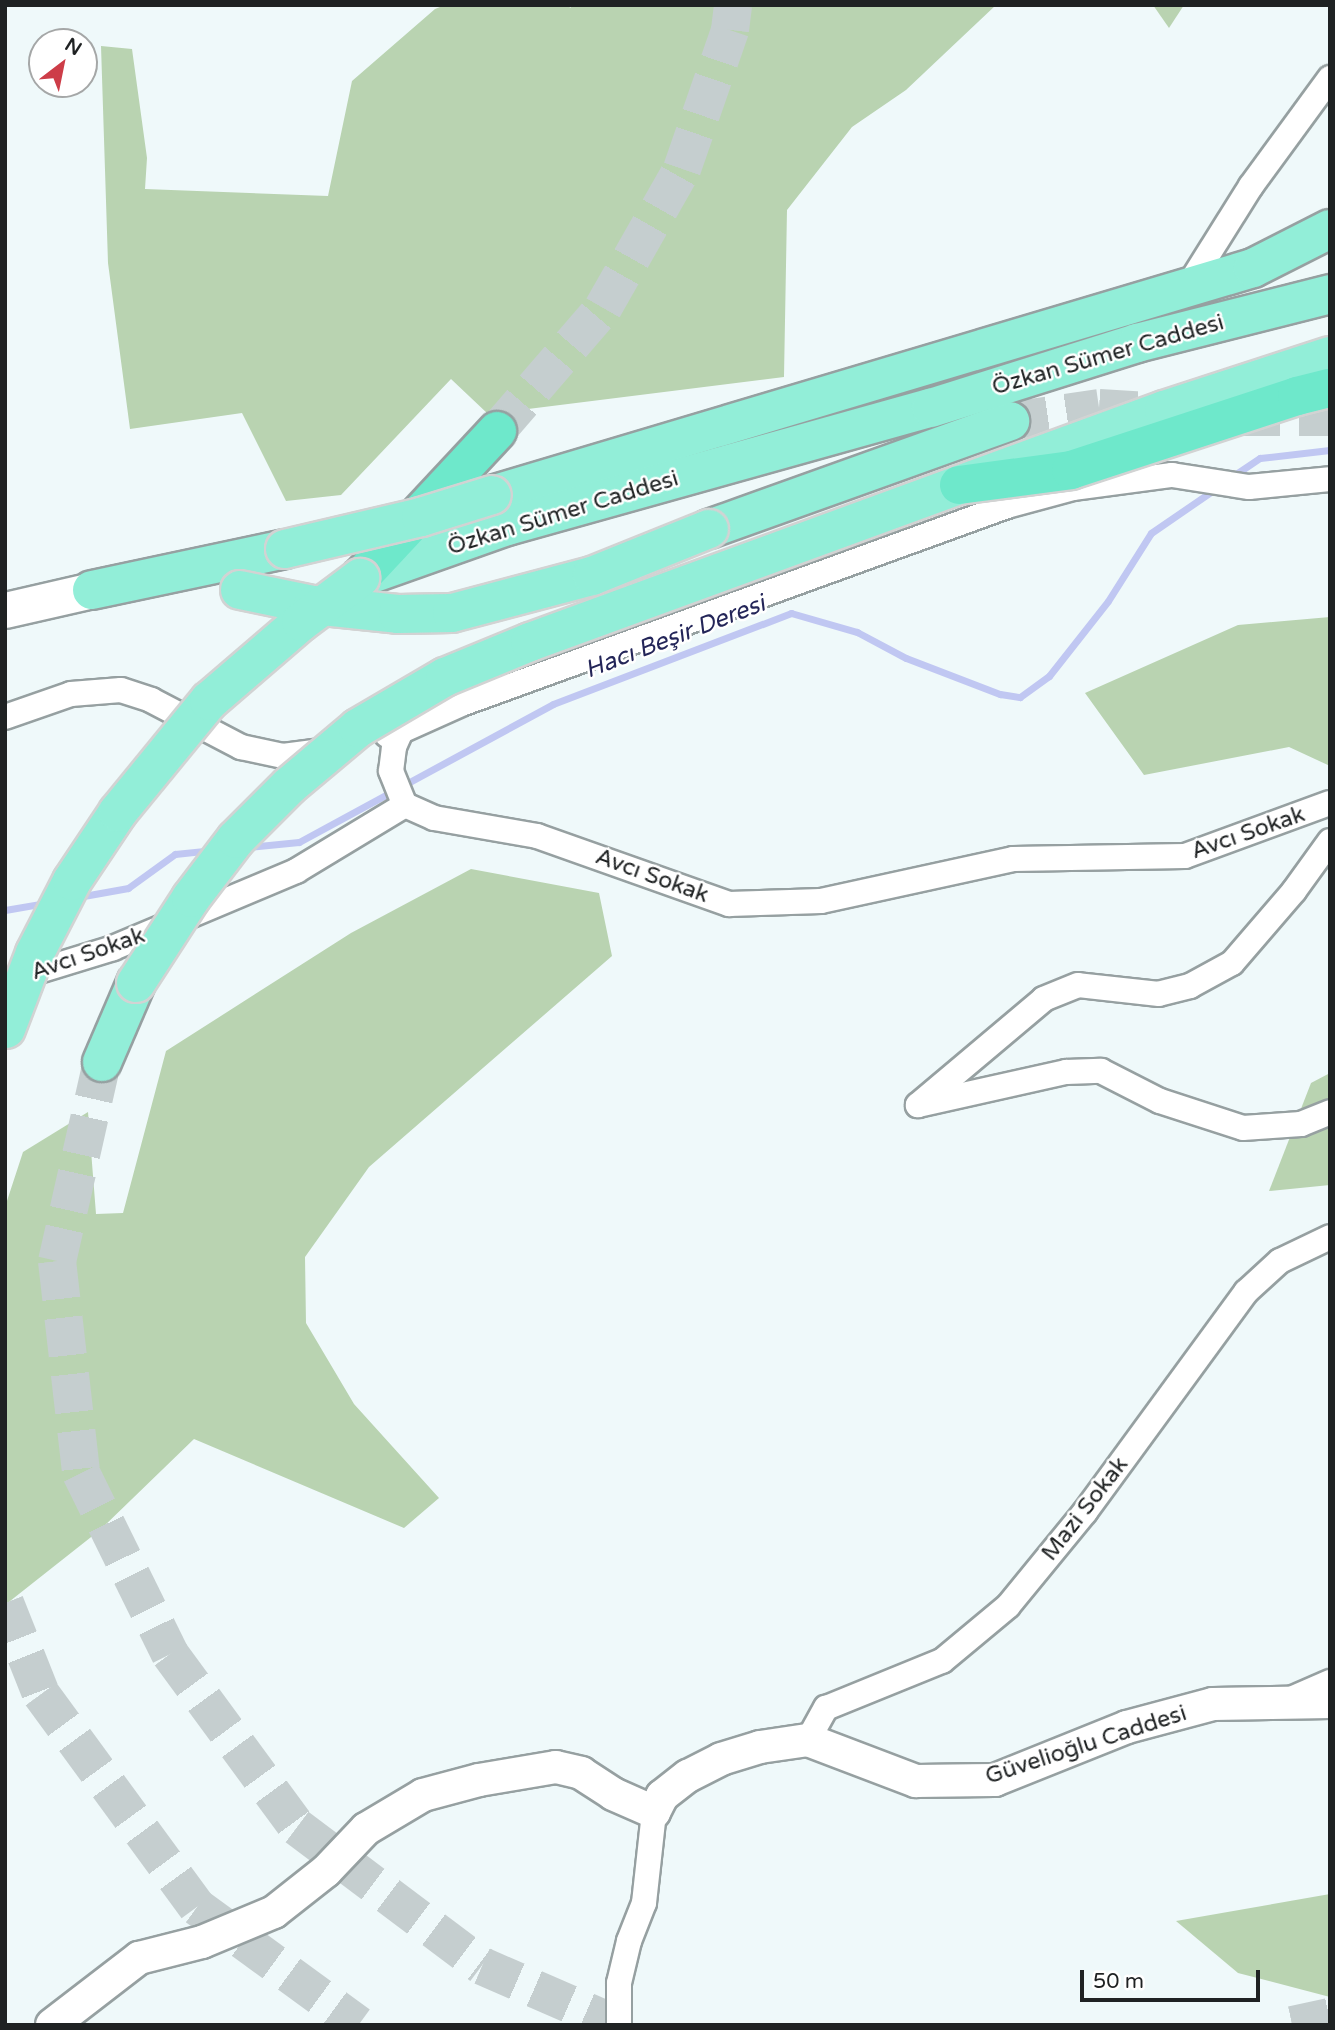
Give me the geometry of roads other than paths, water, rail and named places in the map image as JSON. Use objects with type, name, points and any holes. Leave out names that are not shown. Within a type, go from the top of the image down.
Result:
[{"type":"highway","points":[[959,485],[1071,470],[1330,388]]},
{"type":"highway","points":[[360,578],[497,431]]},
{"type":"main road","points":[[5,610],[421,517],[618,455],[887,379],[1253,268],[1330,229]]},
{"type":"main road","name":"Özkan Sümer Caddesi","points":[[5,1030],[35,953],[72,881],[117,812],[209,701],[301,622],[360,578],[507,526],[931,408],[1138,343],[1330,294]]},
{"type":"main road","points":[[102,1062],[136,983],[191,898],[236,839],[289,786],[358,728],[445,677],[530,642],[959,485],[1177,406],[1330,356]]},
{"type":"main road","points":[[92,590],[240,590],[313,605],[398,614],[452,613],[592,576],[709,529],[1010,421]]},
{"type":"street","points":[[1187,288],[1251,186],[1330,78]]},
{"type":"street","points":[[5,717],[71,694],[121,690],[151,700],[241,747],[283,756],[328,750],[401,731],[461,704],[1007,506],[1073,488],[1171,475],[1206,478],[1250,487],[1330,479]]},
{"type":"street","points":[[401,731],[394,747],[391,771],[405,805]]},
{"type":"street","name":"Avcı Sokak","points":[[5,982],[113,948],[296,871],[405,805],[434,818],[537,836],[729,904],[821,901],[1013,859],[1185,856],[1330,803]]},
{"type":"street","name":"Avcı Sokak","points":[[1330,841],[1294,891],[1232,963],[1190,986],[1159,994],[1078,985],[1044,999],[918,1105],[1066,1072],[1101,1071],[1160,1101],[1243,1128],[1301,1124],[1330,1112]]},
{"type":"street","name":"Mazi Sokak","points":[[808,1740],[826,1708],[942,1661],[1008,1606],[1085,1512],[1246,1292],[1280,1261],[1330,1237]]},
{"type":"street","points":[[1287,1701],[1330,1682]]},
{"type":"street","name":"Güvelioğlu Caddesi","points":[[808,1740],[916,1782],[995,1780],[1139,1724],[1213,1704],[1330,1702]]},
{"type":"street","points":[[619,2025],[619,1983],[629,1941],[644,1903],[654,1812],[662,1796],[688,1776],[721,1759],[760,1747],[808,1740]]},
{"type":"street","points":[[52,2025],[139,1958],[202,1941],[274,1912],[326,1871],[366,1829],[423,1795],[510,1773],[556,1766],[581,1773],[613,1794],[654,1812]]},
{"type":"waterway","name":"Hacı Beşir Deresi","points":[[1230,478],[1260,458],[1330,450]]},
{"type":"waterway","name":"Hacı Beşir Deresi","points":[[248,847],[299,842],[553,704],[791,613],[857,632],[906,658],[1000,694],[1020,697],[1049,676],[1108,601],[1151,533],[1215,489]]},
{"type":"waterway","name":"Hacı Beşir Deresi","points":[[78,897],[128,888],[175,854],[212,850]]},
{"type":"waterway","name":"Hacı Beşir Deresi","points":[[5,910],[46,903]]},
{"type":"tunnel","points":[[497,431],[603,308],[682,169],[730,30],[733,5]]},
{"type":"tunnel","points":[[1010,421],[1099,408],[1165,412]]},
{"type":"tunnel","points":[[1242,417],[1330,417]]},
{"type":"tunnel","points":[[102,1062],[57,1261],[81,1473],[170,1654],[297,1827],[482,1966],[618,2025]]},
{"type":"tunnel","points":[[5,1603],[41,1694],[197,1907],[359,2025]]},
{"type":"tunnel","points":[[1292,2025],[1330,2017]]}]
